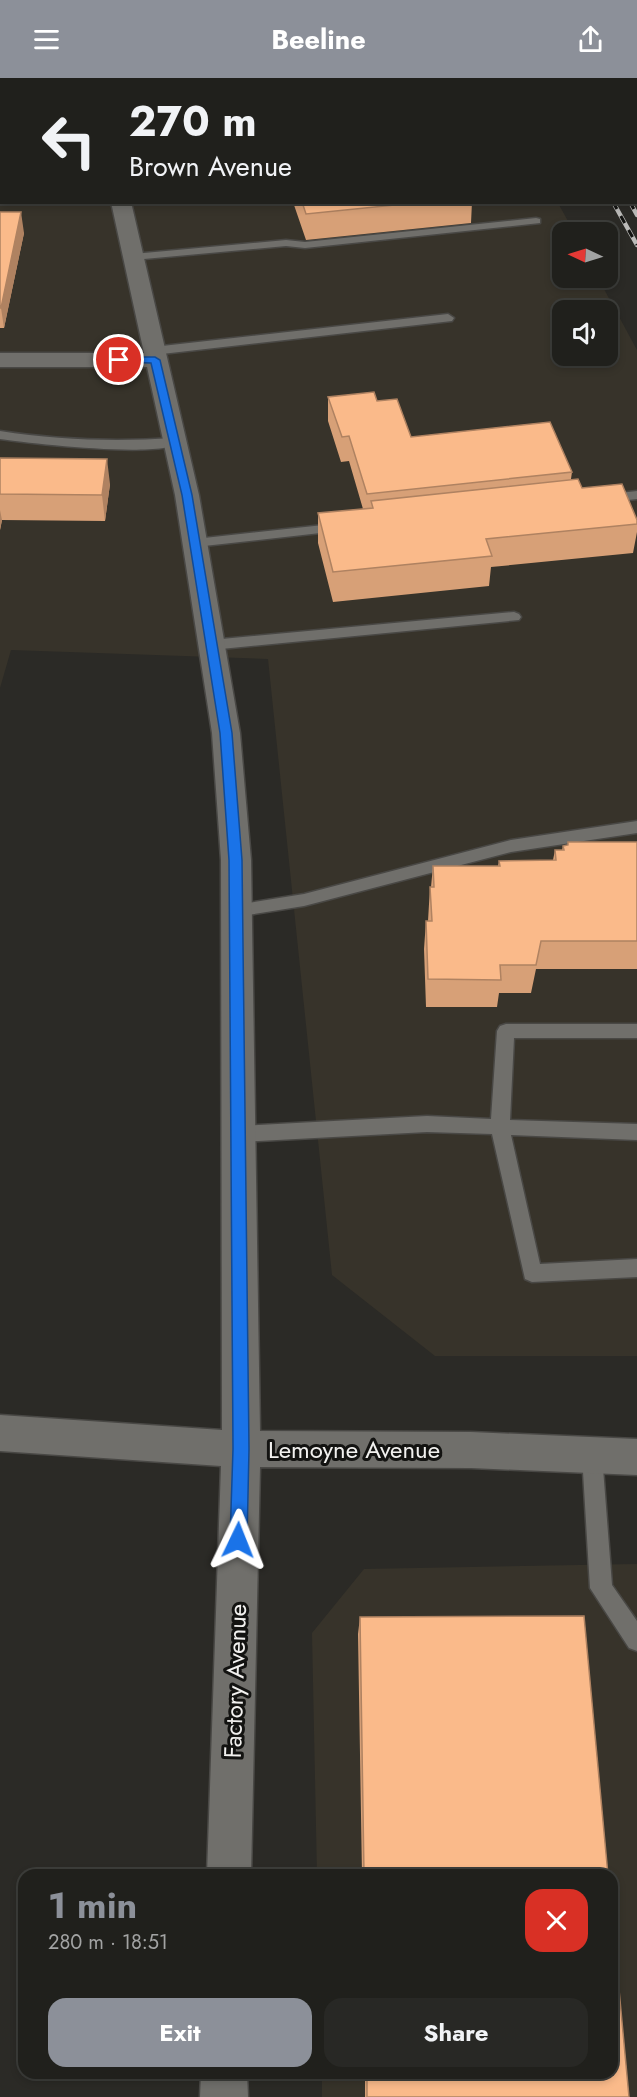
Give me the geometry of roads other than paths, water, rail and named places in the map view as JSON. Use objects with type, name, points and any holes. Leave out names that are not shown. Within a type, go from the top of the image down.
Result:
[{"type":"street","name":"Factory Avenue","points":[[121,204],[195,543],[226,733],[236,860],[241,1449],[229,1869]]},
{"type":"street","points":[[0,360],[154,356]]},
{"type":"street","name":"Lemoyne Avenue","points":[[8,1434],[241,1449],[471,1450],[637,1457]]},
{"type":"street","points":[[224,2079],[224,2097]]},
{"type":"lane","points":[[133,257],[286,243],[305,245],[536,221]]},
{"type":"lane","points":[[154,356],[448,318]]},
{"type":"lane","points":[[0,435],[77,445],[124,446],[174,442]]},
{"type":"lane","points":[[590,500],[637,495]]},
{"type":"lane","points":[[195,543],[358,525]]},
{"type":"lane","points":[[211,645],[514,617]]},
{"type":"lane","points":[[236,911],[304,900],[511,846],[637,827]]},
{"type":"lane","points":[[637,1031],[506,1031],[500,1127],[532,1273],[637,1268]]},
{"type":"lane","points":[[238,1134],[427,1124],[637,1132]]},
{"type":"lane","points":[[592,1455],[602,1588],[637,1640]]},
{"type":"railway","points":[[614,204],[637,245]]},
{"type":"railway","points":[[631,204],[637,215]]}]
